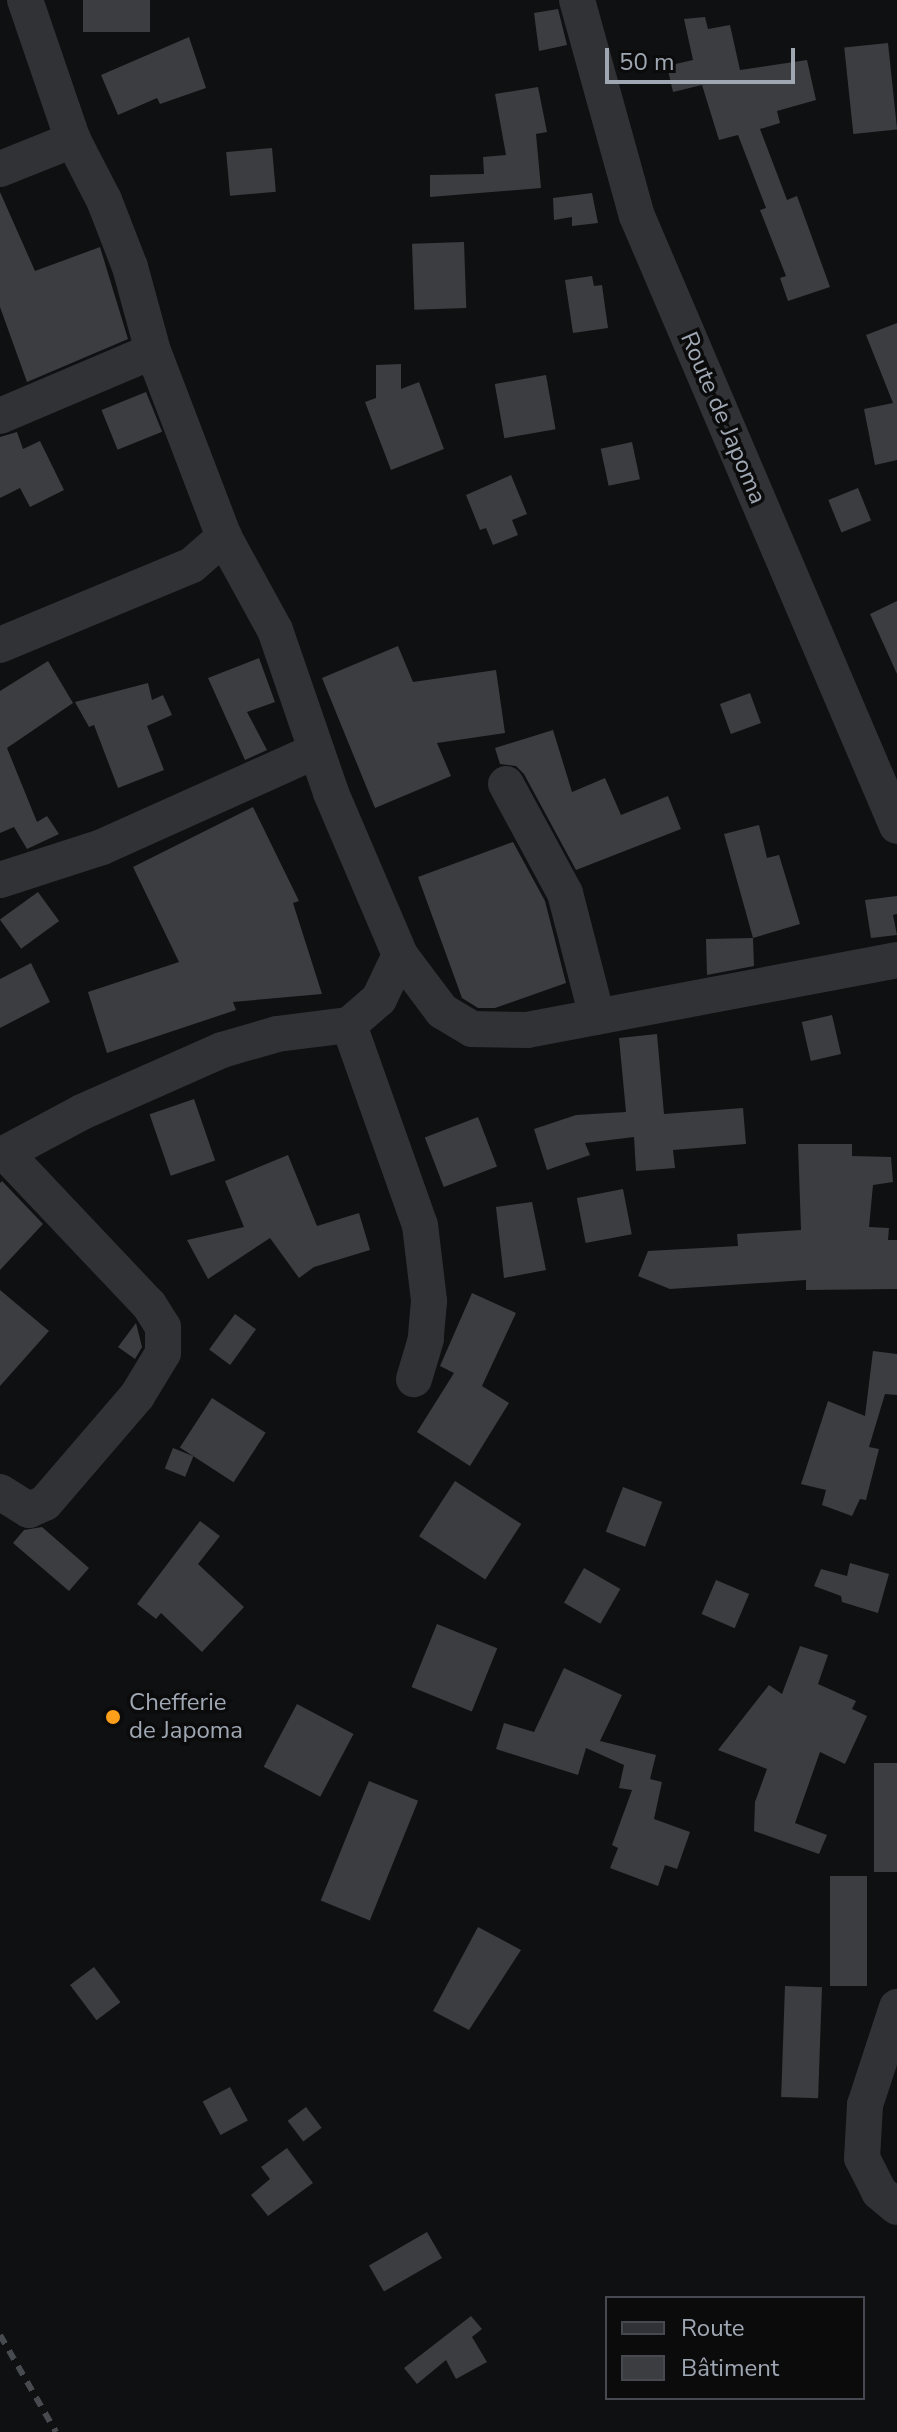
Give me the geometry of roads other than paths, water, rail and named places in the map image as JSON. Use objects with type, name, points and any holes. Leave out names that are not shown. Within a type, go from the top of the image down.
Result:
[{"type":"street","points":[[25,0],[73,140],[104,200],[153,351],[224,537],[275,630],[316,751],[400,955],[442,1011],[472,1029],[527,1030],[897,960]]},
{"type":"street","name":"Route de Japoma","points":[[577,0],[637,216],[897,826]]},
{"type":"street","points":[[0,169],[73,140]]},
{"type":"street","points":[[0,416],[153,351]]},
{"type":"street","points":[[0,645],[192,565],[224,537]]},
{"type":"street","points":[[0,880],[102,847],[316,751]]},
{"type":"street","points":[[506,784],[565,893],[597,1017]]},
{"type":"street","points":[[0,1492],[29,1510],[45,1503],[137,1396],[163,1353],[163,1327],[149,1305],[3,1155],[82,1112],[222,1050],[277,1034],[349,1025],[379,999],[400,955]]},
{"type":"street","points":[[349,1025],[420,1225],[429,1301],[426,1339],[414,1379]]},
{"type":"street","points":[[897,2007],[865,2105],[862,2158],[879,2192],[897,2207]]},
{"type":"railway","points":[[0,2335],[56,2432]]},
{"type":"place","name":"Chefferie de Japoma","points":[[113,1717]]}]
